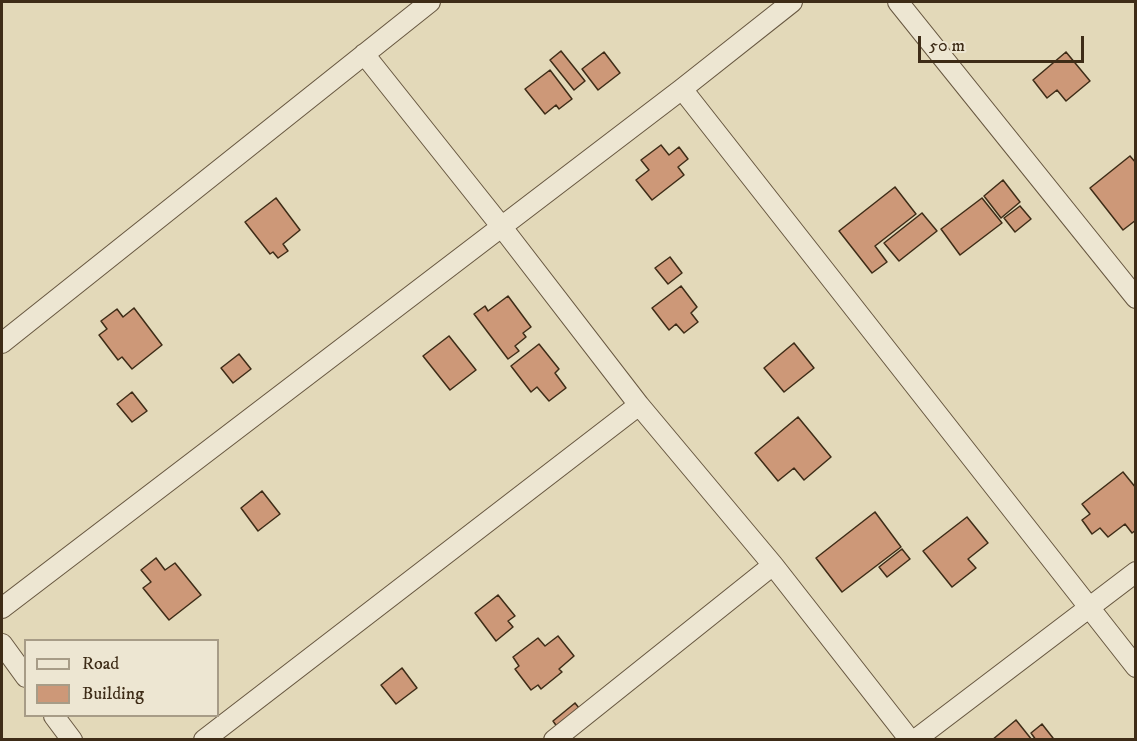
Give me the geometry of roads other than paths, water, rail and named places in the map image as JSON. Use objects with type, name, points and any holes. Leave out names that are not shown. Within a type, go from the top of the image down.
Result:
[{"type":"street","points":[[2,343],[430,2]]},
{"type":"street","points":[[2,608],[682,89],[792,2]]},
{"type":"street","points":[[898,2],[1136,298]]},
{"type":"street","points":[[364,54],[639,405],[773,564],[912,740],[1136,572]]},
{"type":"street","points":[[682,89],[1136,668]]},
{"type":"street","points":[[204,740],[639,405]]},
{"type":"street","points":[[554,740],[773,564]]},
{"type":"street","points":[[2,644],[24,674]]},
{"type":"street","points":[[55,717],[72,740]]}]
